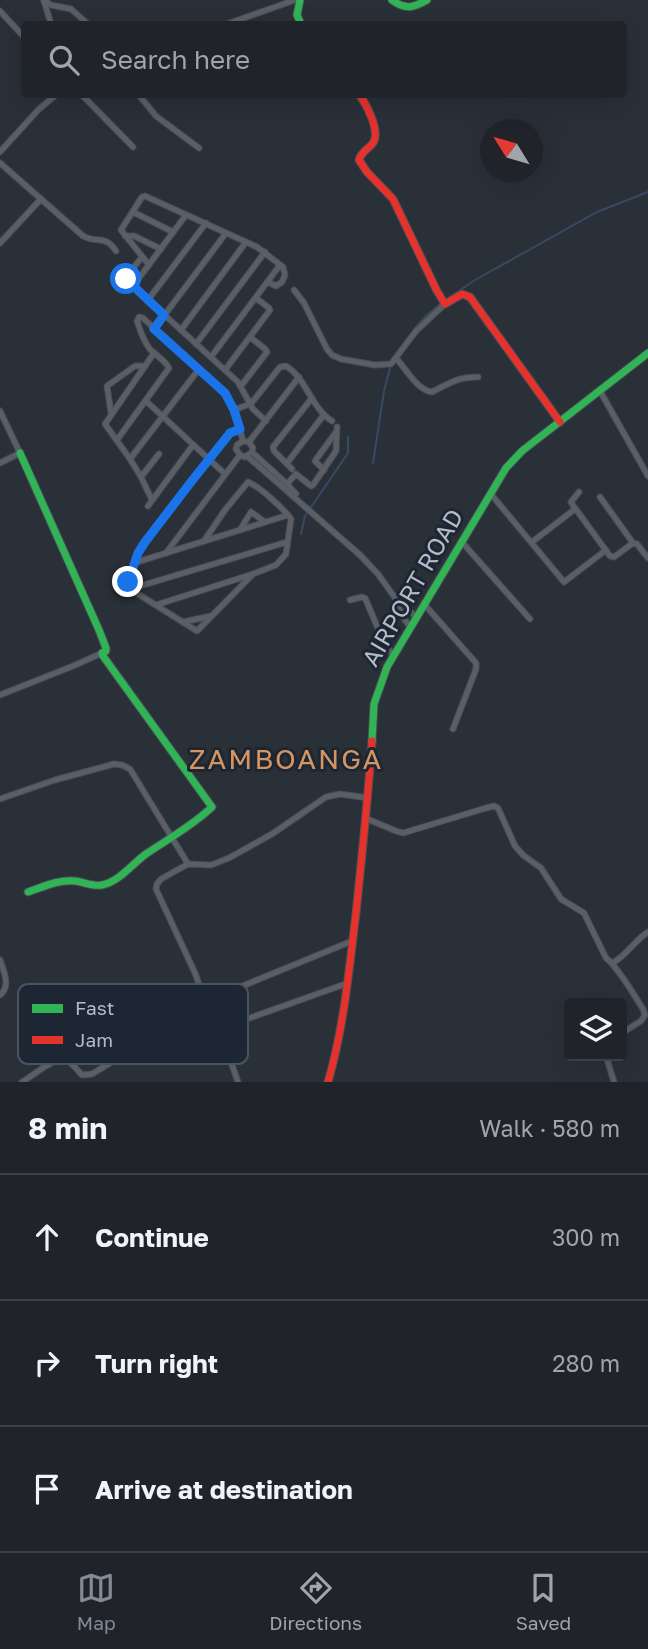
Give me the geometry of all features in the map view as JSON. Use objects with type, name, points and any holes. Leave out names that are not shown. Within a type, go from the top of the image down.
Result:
[{"type":"street","points":[[44,0],[50,21]]},
{"type":"street","points":[[44,0],[51,5],[71,9],[85,21]]},
{"type":"street","points":[[236,21],[298,0],[296,15],[299,21]]},
{"type":"street","points":[[392,0],[405,9],[427,0]]},
{"type":"street","points":[[0,11],[21,34]]},
{"type":"street","points":[[0,152],[52,98]]},
{"type":"street","points":[[85,98],[133,147]]},
{"type":"street","points":[[141,98],[156,116],[199,148]]},
{"type":"street","points":[[361,98],[369,112],[375,139],[360,153],[359,160],[370,176],[387,188],[445,304]]},
{"type":"street","points":[[0,163],[86,238],[106,240],[117,251]]},
{"type":"street","points":[[149,265],[121,230],[145,196],[265,253],[285,271],[284,280],[274,286],[268,282]]},
{"type":"street","points":[[0,243],[41,199]]},
{"type":"street","points":[[133,212],[173,232]]},
{"type":"street","points":[[133,286],[186,215]]},
{"type":"street","points":[[148,300],[206,223]]},
{"type":"street","points":[[154,329],[226,233]]},
{"type":"street","points":[[125,236],[134,236],[161,249]]},
{"type":"street","points":[[181,330],[246,242]]},
{"type":"street","points":[[196,344],[265,253]]},
{"type":"street","points":[[142,257],[126,280],[241,386],[250,404],[266,421]]},
{"type":"street","points":[[211,357],[280,265]]},
{"type":"street","points":[[294,290],[332,355],[341,359],[384,365],[391,364],[416,331],[445,304],[462,294],[470,297],[560,422]]},
{"type":"street","points":[[225,370],[270,310],[256,298]]},
{"type":"street","points":[[117,440],[169,368],[144,341],[137,319],[139,317],[225,393],[246,441],[253,448],[250,454]]},
{"type":"street","points":[[241,386],[267,352],[250,337]]},
{"type":"street","points":[[154,353],[105,424],[141,477],[150,503],[193,445]]},
{"type":"street","name":"AIRPORT ROAD","points":[[328,1082],[337,1051],[348,983],[368,798],[374,704],[382,678],[506,468],[522,451],[648,353]]},
{"type":"street","points":[[396,358],[429,393],[454,380],[478,377]]},
{"type":"street","points":[[111,413],[108,386],[135,366],[145,366]]},
{"type":"street","points":[[234,410],[250,404],[283,366],[286,366],[299,377],[323,416],[332,421]]},
{"type":"street","points":[[130,459],[199,369]]},
{"type":"street","points":[[240,455],[237,452],[239,443],[246,441],[266,421],[299,377]]},
{"type":"street","points":[[600,391],[648,476]]},
{"type":"street","points":[[292,469],[273,447],[312,398]]},
{"type":"street","points":[[146,401],[225,474]]},
{"type":"street","points":[[0,411],[32,475],[106,648],[106,651],[73,666],[0,695]]},
{"type":"street","points":[[287,463],[323,416]]},
{"type":"street","points":[[240,429],[230,433],[145,542],[127,585],[197,631],[253,574]]},
{"type":"street","points":[[287,484],[296,474],[312,486],[324,470],[336,452],[337,429],[315,461],[324,470]]},
{"type":"street","points":[[0,463],[20,453]]},
{"type":"street","points":[[141,477],[159,454]]},
{"type":"street","points":[[166,553],[240,455],[250,454],[360,555],[416,617]]},
{"type":"street","points":[[268,470],[287,484],[299,500]]},
{"type":"street","points":[[156,605],[275,567],[286,554],[291,521],[288,515],[252,482],[248,482],[204,541]]},
{"type":"street","points":[[579,492],[571,502],[610,556],[614,557],[633,543]]},
{"type":"street","points":[[490,493],[564,582],[606,551]]},
{"type":"street","points":[[600,497],[633,543],[637,544],[648,558]]},
{"type":"street","points":[[532,542],[575,508]]},
{"type":"street","points":[[240,530],[251,512],[265,522]]},
{"type":"street","points":[[134,563],[288,515]]},
{"type":"street","points":[[461,541],[530,619]]},
{"type":"street","points":[[130,589],[287,542]]},
{"type":"street","points":[[394,595],[401,614],[410,627]]},
{"type":"street","points":[[350,600],[365,598],[393,656]]},
{"type":"street","points":[[424,604],[476,663],[453,729]]},
{"type":"street","points":[[183,622],[212,615]]},
{"type":"street","points":[[28,891],[72,880],[92,885],[104,884],[118,877],[211,809],[102,653]]},
{"type":"street","points":[[0,799],[94,769],[114,764],[122,765],[130,769],[186,862]]},
{"type":"street","points":[[199,984],[156,889],[157,884],[186,862],[211,865],[229,858],[272,834],[315,803],[331,795],[368,798]]},
{"type":"street","points":[[365,818],[403,833],[497,807],[519,851],[541,868],[561,899],[584,913],[606,958],[614,962],[645,1012],[641,1021],[627,1030]]},
{"type":"street","points":[[614,962],[648,932]]},
{"type":"street","points":[[247,984],[352,941]]},
{"type":"street","points":[[0,960],[6,986],[0,995]]},
{"type":"street","points":[[248,1019],[348,983]]},
{"type":"street","points":[[608,1061],[614,1082]]},
{"type":"street","points":[[22,1082],[50,1064]]},
{"type":"street","points":[[70,1064],[82,1078],[109,1064]]},
{"type":"street","points":[[232,1064],[238,1082]]},
{"type":"waterway","points":[[450,297],[475,280],[597,212],[648,192]]},
{"type":"waterway","points":[[415,328],[441,303]]},
{"type":"waterway","points":[[398,351],[412,333]]},
{"type":"waterway","points":[[373,463],[390,368]]},
{"type":"waterway","points":[[301,534],[305,516],[348,453],[348,437]]},
{"type":"traffic: fast","points":[[300,0],[297,15],[300,21]]},
{"type":"traffic: fast","points":[[392,0],[409,7],[427,0]]},
{"type":"traffic: fast","points":[[372,741],[374,704],[387,667],[506,468],[522,451],[648,353]]},
{"type":"traffic: fast","points":[[20,453],[99,630],[106,648],[103,656],[212,807],[146,854],[120,877],[108,883],[95,885],[63,881],[28,892]]},
{"type":"traffic: jam","points":[[361,98],[374,125],[375,138],[359,160],[393,199],[437,291],[445,304],[462,294],[470,297],[560,422]]},
{"type":"traffic: jam","points":[[328,1082],[348,977],[372,741]]},
{"type":"district","name":"ZAMBOANGA","points":[[286,759]]},
{"type":"route","points":[[126,279],[164,315],[154,329],[225,393],[240,429],[230,433],[145,542],[138,553],[128,582]]}]
